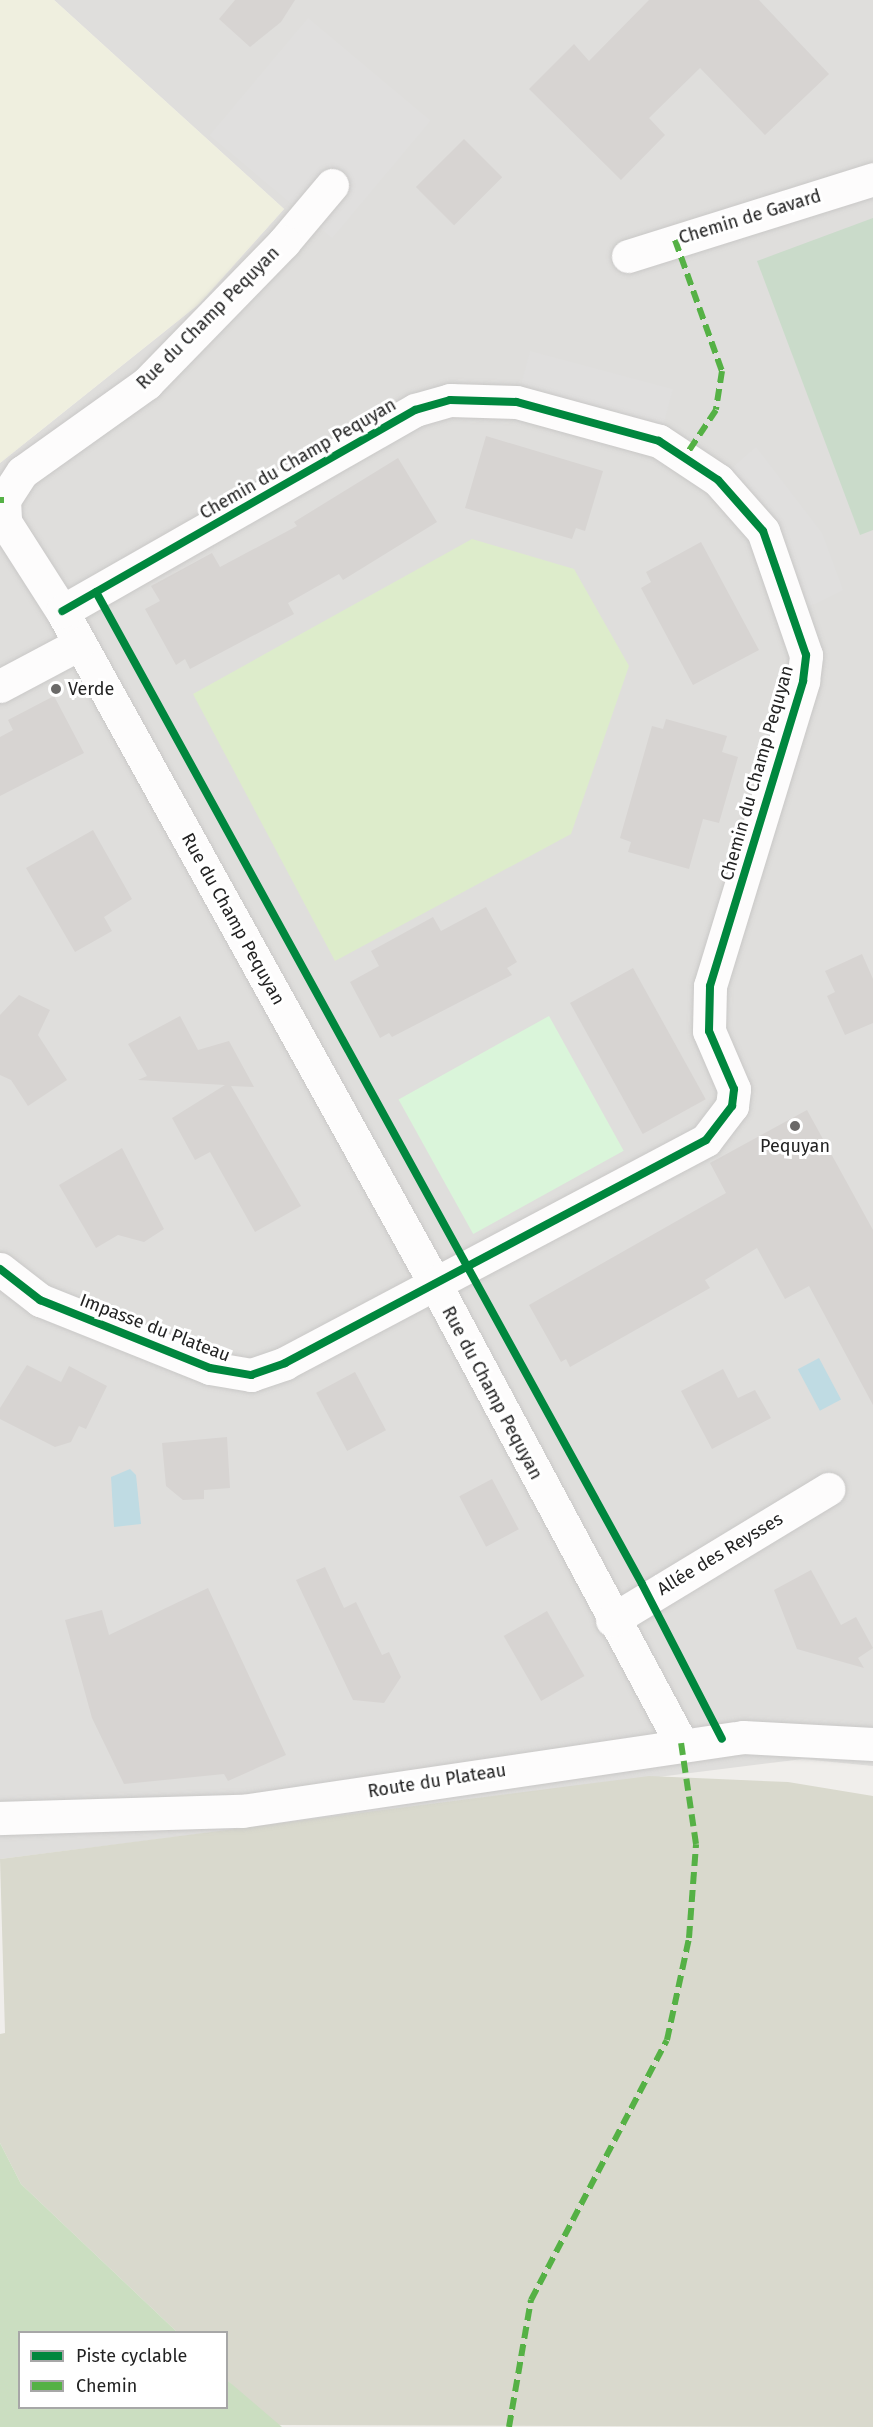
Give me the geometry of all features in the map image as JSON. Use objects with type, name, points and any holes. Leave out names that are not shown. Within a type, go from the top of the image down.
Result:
[{"type":"street","name":"Chemin de Gavard","points":[[628,256],[873,179]]},
{"type":"street","name":"Rue du Champ Pequyan","points":[[332,185],[284,242],[147,383],[44,453],[22,472],[4,501],[5,522],[62,611],[434,1282],[612,1620],[681,1743]]},
{"type":"street","name":"Chemin du Champ Pequyan","points":[[62,611],[416,410],[450,399],[516,402],[659,441],[718,480],[763,531],[806,655],[803,681],[710,986],[709,1031],[734,1089],[732,1106],[706,1140],[434,1282]]},
{"type":"street","points":[[0,686],[79,644]]},
{"type":"street","name":"Impasse du Plateau","points":[[0,1269],[40,1300],[210,1368],[251,1375],[285,1363],[434,1282]]},
{"type":"street","name":"Allée des Reysses","points":[[612,1620],[828,1489]]},
{"type":"street","name":"Route du Plateau","points":[[0,1818],[242,1811],[681,1743],[743,1737],[873,1744]]},
{"type":"shaded area","points":[[54,0],[873,0],[873,1766],[803,1759],[0,1859],[0,463],[199,304],[284,209]]},
{"type":"shaded area","points":[[308,18],[431,121],[332,238],[210,135]]},
{"type":"shaded area","points":[[530,351],[673,389],[659,440],[516,402]]},
{"type":"shaded area","points":[[756,447],[822,533],[843,590],[815,604],[793,610],[718,480]]},
{"type":"shaded area","points":[[649,1776],[788,1782],[873,1796],[873,2427],[274,2425],[228,2381],[228,2331],[176,2331],[21,2184],[0,2143],[0,2034],[5,2033],[0,1859]]},
{"type":"green space","points":[[0,0],[54,0],[284,209],[199,304],[0,463]]},
{"type":"green space","points":[[873,218],[873,530],[860,535],[757,261]]},
{"type":"green space","points":[[472,539],[574,569],[629,666],[571,834],[335,961],[193,694]]},
{"type":"green space","points":[[549,1016],[624,1151],[473,1234],[399,1099]]},
{"type":"green space","points":[[0,2143],[21,2184],[176,2331],[18,2331],[18,2409],[228,2409],[228,2381],[282,2427],[0,2427]]},
{"type":"water","points":[[819,1358],[841,1399],[820,1411],[798,1369]]},
{"type":"water","points":[[130,1469],[136,1475],[141,1524],[114,1527],[111,1477]]},
{"type":"building","points":[[235,0],[295,0],[281,22],[250,47],[219,19]]},
{"type":"building","points":[[649,0],[759,0],[829,74],[765,135],[700,68],[649,118],[665,135],[621,180],[529,89],[574,44],[589,61]]},
{"type":"building","points":[[464,139],[502,177],[454,225],[416,187]]},
{"type":"building","points":[[486,436],[603,471],[585,531],[576,528],[572,539],[465,508]]},
{"type":"building","points":[[398,458],[437,522],[343,580],[339,574],[288,603],[294,614],[190,669],[185,659],[176,665],[145,609],[160,601],[151,586],[212,553],[220,567],[297,526],[294,522]]},
{"type":"building","points":[[701,542],[759,650],[693,685],[641,588],[651,582],[646,572]]},
{"type":"building","points":[[54,696],[84,753],[0,796],[0,737],[13,730],[8,720]]},
{"type":"building","points":[[666,719],[727,736],[722,752],[738,757],[719,823],[703,819],[689,869],[628,852],[631,842],[620,838],[652,726],[663,729]]},
{"type":"building","points":[[93,830],[132,899],[104,917],[112,931],[75,952],[26,868]]},
{"type":"building","points":[[486,907],[517,962],[507,968],[512,975],[392,1037],[389,1033],[380,1038],[350,982],[379,966],[371,951],[433,917],[441,931]]},
{"type":"building","points":[[862,954],[873,979],[873,1023],[845,1035],[827,996],[835,992],[825,971]]},
{"type":"building","points":[[633,968],[706,1099],[643,1134],[570,1003]]},
{"type":"building","points":[[19,995],[50,1010],[38,1035],[67,1080],[28,1106],[11,1080],[0,1075],[0,1015]]},
{"type":"building","points":[[180,1016],[198,1050],[229,1041],[254,1087],[231,1086],[301,1206],[255,1232],[210,1152],[195,1160],[172,1118],[225,1085],[138,1080],[147,1076],[128,1044]]},
{"type":"building","points":[[807,1110],[873,1230],[873,1405],[809,1286],[785,1299],[757,1248],[705,1280],[710,1288],[570,1367],[566,1359],[561,1362],[529,1305],[726,1193],[710,1163]]},
{"type":"building","points":[[122,1148],[164,1229],[144,1242],[118,1235],[96,1248],[59,1185]]},
{"type":"building","points":[[27,1365],[61,1382],[69,1366],[107,1386],[86,1429],[79,1426],[71,1442],[55,1447],[0,1419],[0,1408]]},
{"type":"building","points":[[723,1369],[738,1398],[755,1390],[771,1418],[712,1449],[681,1391]]},
{"type":"building","points":[[355,1372],[386,1430],[347,1451],[316,1393]]},
{"type":"building","points":[[227,1437],[230,1488],[204,1490],[204,1499],[183,1500],[166,1486],[162,1443]]},
{"type":"building","points":[[492,1479],[519,1529],[486,1547],[459,1496]]},
{"type":"building","points":[[325,1567],[344,1608],[356,1602],[382,1655],[389,1652],[401,1677],[384,1703],[353,1700],[296,1580]]},
{"type":"building","points":[[811,1570],[841,1625],[856,1617],[873,1648],[858,1658],[864,1668],[797,1649],[774,1590]]},
{"type":"building","points":[[208,1588],[286,1755],[228,1781],[224,1774],[124,1784],[92,1718],[65,1620],[102,1610],[109,1635]]},
{"type":"building","points":[[547,1611],[584,1676],[541,1701],[504,1636]]},
{"type":"marked path","points":[[675,240],[722,371],[716,410],[686,455]]},
{"type":"marked path","points":[[509,2427],[531,2300],[667,2040],[689,1938],[696,1844],[681,1743]]},
{"type":"cycle path","points":[[0,1269],[40,1300],[210,1368],[251,1375],[285,1363],[706,1140],[732,1106],[734,1089],[709,1031],[710,986],[803,681],[806,655],[763,531],[718,480],[659,441],[516,402],[450,400],[415,410],[62,611]]},
{"type":"cycle path","points":[[96,592],[642,1584],[722,1739]]},
{"type":"place","name":"Verde","points":[[56,689]]},
{"type":"place","name":"Pequyan","points":[[795,1126]]}]
